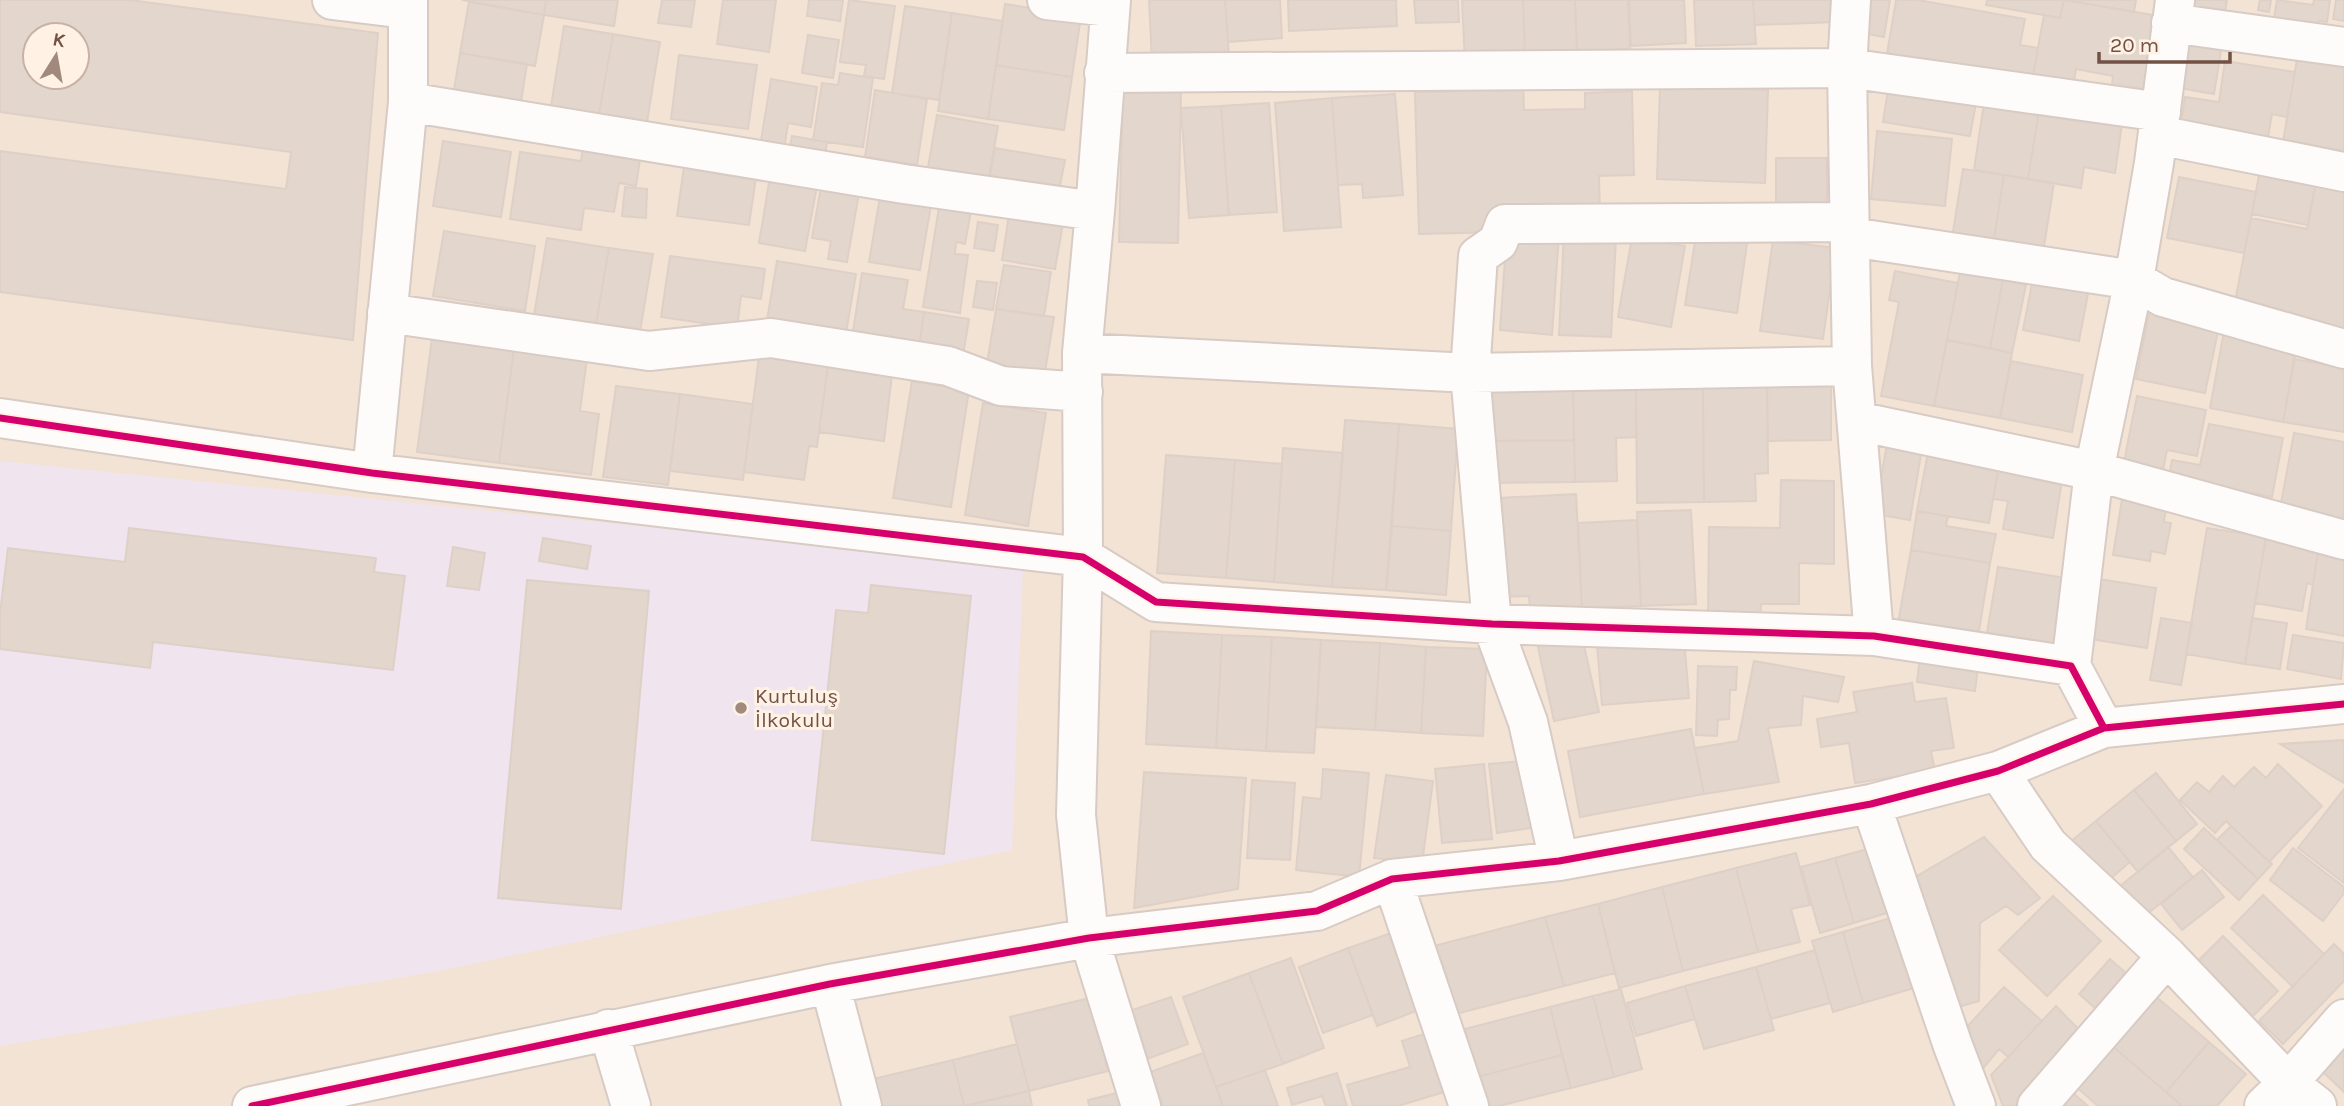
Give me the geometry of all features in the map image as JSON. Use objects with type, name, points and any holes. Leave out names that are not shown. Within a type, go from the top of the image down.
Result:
[{"type":"street","points":[[332,0],[407,5],[408,102],[372,473]]},
{"type":"street","points":[[1047,0],[1110,4],[1082,353],[1083,557],[1076,815],[1089,938],[1140,1106]]},
{"type":"street","points":[[1851,0],[1847,68],[1852,366],[1874,636]]},
{"type":"street","points":[[2104,728],[2071,666],[2094,471],[2134,280],[2160,124],[2173,11],[2344,47]]},
{"type":"street","points":[[1104,73],[1847,68],[2160,124],[2344,172]]},
{"type":"street","points":[[408,102],[904,184],[1095,211]]},
{"type":"street","points":[[1559,861],[1528,722],[1492,624],[1470,373],[1478,256],[1498,242],[1505,224],[1850,229],[2134,280],[2163,297],[2344,349]]},
{"type":"street","points":[[387,313],[649,351],[771,338],[948,366],[1001,386],[1083,392]]},
{"type":"street","points":[[1082,353],[1470,373],[1852,366]]},
{"type":"street","points":[[0,418],[372,473],[1083,557],[1156,601],[1492,624],[1874,636],[2071,666]]},
{"type":"street","points":[[1857,422],[2094,471],[2344,540]]},
{"type":"street","points":[[252,1106],[327,1099],[608,1029],[830,984],[1089,938],[1317,911],[1392,880],[1559,861],[1871,804],[1998,771],[2104,728],[2344,704]]},
{"type":"street","points":[[1998,771],[2048,845],[2166,956],[2276,1095],[2317,1106]]},
{"type":"street","points":[[1871,804],[1976,1106]]},
{"type":"street","points":[[1392,880],[1462,1104]]},
{"type":"street","points":[[2037,1106],[2166,956]]},
{"type":"street","points":[[830,984],[862,1106]]},
{"type":"street","points":[[2276,1095],[2344,1019]]},
{"type":"street","points":[[608,1029],[631,1106]]},
{"type":"shaded area","points":[[0,0],[2344,0],[2344,1106],[0,1106]]},
{"type":"shaded area","points":[[0,461],[1023,565],[1012,850],[439,971],[0,1046]]},
{"type":"building","points":[[0,0],[130,0],[378,33],[353,340],[0,292],[0,151],[286,189],[291,152],[0,112]]},
{"type":"building","points":[[462,0],[546,0],[544,15]]},
{"type":"building","points":[[546,0],[618,0],[614,26],[544,15]]},
{"type":"building","points":[[662,0],[695,0],[691,27],[658,23]]},
{"type":"building","points":[[723,0],[776,0],[769,52],[717,44]]},
{"type":"building","points":[[809,0],[843,0],[840,21],[807,16]]},
{"type":"building","points":[[849,0],[895,6],[884,79],[864,76],[866,65],[840,62]]},
{"type":"building","points":[[1149,0],[1225,0],[1229,56],[1152,61]]},
{"type":"building","points":[[1225,0],[1280,0],[1282,38],[1228,42]]},
{"type":"building","points":[[1288,0],[1396,0],[1397,26],[1289,31]]},
{"type":"building","points":[[1414,0],[1458,0],[1459,22],[1416,23]]},
{"type":"building","points":[[1462,0],[1523,0],[1525,53],[1465,62]]},
{"type":"building","points":[[1523,0],[1575,0],[1577,52],[1525,53]]},
{"type":"building","points":[[1575,0],[1628,0],[1630,49],[1577,52]]},
{"type":"building","points":[[1629,0],[1684,0],[1686,43],[1631,46]]},
{"type":"building","points":[[1694,0],[1753,0],[1756,44],[1696,46]]},
{"type":"building","points":[[1753,0],[1834,0],[1835,22],[1755,25]]},
{"type":"building","points":[[1868,0],[1890,0],[1884,37],[1862,33]]},
{"type":"building","points":[[1896,0],[1918,0],[2025,19],[2020,45],[2038,48],[2031,86],[1886,60]]},
{"type":"building","points":[[1987,0],[2064,0],[2060,18],[1986,5]]},
{"type":"building","points":[[2064,0],[2160,16],[2145,99],[2111,93],[2113,76],[2076,69],[2073,86],[2031,86],[2044,15],[2060,18]]},
{"type":"building","points":[[2066,0],[2136,0],[2134,12]]},
{"type":"building","points":[[2189,0],[2227,0],[2224,20],[2187,14]]},
{"type":"building","points":[[2260,0],[2271,0],[2269,12],[2258,10]]},
{"type":"building","points":[[2277,0],[2313,5],[2314,0],[2330,0],[2327,22],[2319,21],[2317,32],[2273,24]]},
{"type":"building","points":[[2336,0],[2344,0],[2344,21],[2333,19]]},
{"type":"building","points":[[469,2],[544,15],[535,66],[460,53]]},
{"type":"building","points":[[1005,4],[1081,16],[1072,77],[996,65]]},
{"type":"building","points":[[905,6],[952,13],[939,100],[892,93]]},
{"type":"building","points":[[952,13],[1003,21],[988,119],[938,111]]},
{"type":"building","points":[[564,26],[613,34],[599,114],[551,106]]},
{"type":"building","points":[[613,34],[660,42],[647,122],[599,114]]},
{"type":"building","points":[[808,35],[839,40],[833,78],[802,73]]},
{"type":"building","points":[[2187,40],[2222,45],[2214,94],[2179,88]]},
{"type":"building","points":[[460,53],[527,64],[519,114],[452,103]]},
{"type":"building","points":[[2298,53],[2344,61],[2344,158],[2282,148]]},
{"type":"building","points":[[679,55],[757,65],[748,129],[671,119]]},
{"type":"building","points":[[2225,61],[2295,72],[2287,117],[2272,114],[2266,148],[2179,134],[2185,97],[2219,102]]},
{"type":"building","points":[[996,65],[1072,77],[1064,130],[988,119]]},
{"type":"building","points":[[840,73],[873,78],[863,147],[813,140],[822,83],[838,85]]},
{"type":"building","points":[[1890,77],[1978,92],[1970,136],[1883,122]]},
{"type":"building","points":[[771,79],[817,87],[811,127],[788,123],[783,157],[759,153]]},
{"type":"building","points":[[1523,84],[1524,110],[1585,109],[1585,93],[1632,91],[1634,175],[1599,176],[1600,214],[1500,232],[1419,234],[1415,92],[1458,91],[1458,86]]},
{"type":"building","points":[[1660,86],[1768,90],[1765,183],[1657,179]]},
{"type":"building","points":[[1123,89],[1181,91],[1178,243],[1119,242]]},
{"type":"building","points":[[875,90],[927,99],[917,165],[865,157]]},
{"type":"building","points":[[1395,94],[1403,195],[1363,198],[1362,184],[1338,185],[1332,98]]},
{"type":"building","points":[[1985,96],[2040,104],[2028,179],[1974,170]]},
{"type":"building","points":[[1332,98],[1341,227],[1284,231],[1275,103]]},
{"type":"building","points":[[1269,103],[1277,212],[1229,215],[1221,106]]},
{"type":"building","points":[[2040,104],[2123,117],[2115,173],[2084,167],[2081,188],[2028,179]]},
{"type":"building","points":[[1221,106],[1229,215],[1189,218],[1181,108]]},
{"type":"building","points":[[937,115],[998,126],[987,189],[926,179]]},
{"type":"building","points":[[1877,131],[1952,139],[1945,206],[1871,199]]},
{"type":"building","points":[[792,136],[827,142],[823,168],[787,163]]},
{"type":"building","points":[[443,141],[511,152],[501,217],[433,206]]},
{"type":"building","points":[[583,145],[641,153],[636,186],[619,183],[614,212],[584,208],[581,230],[510,219],[520,152],[581,161]]},
{"type":"building","points":[[995,148],[1065,160],[1058,196],[988,184]]},
{"type":"building","points":[[1776,158],[1827,158],[1827,207],[1776,207]]},
{"type":"building","points":[[685,160],[757,170],[749,225],[677,216]]},
{"type":"building","points":[[1963,169],[2004,175],[1993,245],[1952,238]]},
{"type":"building","points":[[2004,175],[2054,183],[2043,253],[1993,245]]},
{"type":"building","points":[[2259,175],[2315,186],[2308,225],[2252,214]]},
{"type":"building","points":[[770,177],[817,186],[805,251],[759,243]]},
{"type":"building","points":[[2179,177],[2256,192],[2244,253],[2167,238]]},
{"type":"building","points":[[2315,186],[2344,192],[2344,329],[2234,307],[2251,218],[2307,229]]},
{"type":"building","points":[[625,187],[647,189],[646,218],[622,216]]},
{"type":"building","points":[[821,187],[859,193],[847,262],[828,259],[831,241],[812,238]]},
{"type":"building","points":[[881,191],[932,199],[920,270],[869,262]]},
{"type":"building","points":[[939,207],[971,211],[965,244],[956,242],[955,254],[968,255],[960,313],[923,307]]},
{"type":"building","points":[[1010,208],[1064,218],[1055,269],[1002,260]]},
{"type":"building","points":[[978,222],[998,225],[994,251],[974,248]]},
{"type":"building","points":[[1697,229],[1748,237],[1737,313],[1685,305]]},
{"type":"building","points":[[1507,230],[1559,234],[1552,335],[1500,330]]},
{"type":"building","points":[[444,231],[535,246],[525,311],[433,296]]},
{"type":"building","points":[[1564,234],[1616,237],[1611,337],[1559,335]]},
{"type":"building","points":[[1632,237],[1685,246],[1671,327],[1618,317]]},
{"type":"building","points":[[547,238],[609,248],[595,330],[533,321]]},
{"type":"building","points":[[1773,240],[1836,248],[1823,339],[1760,331]]},
{"type":"building","points":[[609,248],[653,254],[639,337],[595,330]]},
{"type":"building","points":[[670,256],[765,269],[761,299],[741,296],[737,328],[661,317]]},
{"type":"building","points":[[777,261],[856,274],[845,339],[766,326]]},
{"type":"building","points":[[1004,265],[1051,272],[1044,316],[996,309]]},
{"type":"building","points":[[1895,271],[1958,283],[1934,406],[1881,396],[1899,302],[1889,300]]},
{"type":"building","points":[[1960,272],[2003,280],[1990,348],[1947,340]]},
{"type":"building","points":[[862,273],[908,280],[903,309],[924,312],[919,348],[852,338]]},
{"type":"building","points":[[2034,273],[2090,283],[2079,341],[2023,330]]},
{"type":"building","points":[[2003,280],[2026,285],[2012,353],[1990,348]]},
{"type":"building","points":[[977,281],[997,283],[993,310],[973,307]]},
{"type":"building","points":[[2150,308],[2220,322],[2205,393],[2136,379]]},
{"type":"building","points":[[996,309],[1054,317],[1043,384],[985,375]]},
{"type":"building","points":[[924,312],[969,319],[963,355],[919,348]]},
{"type":"building","points":[[2225,326],[2298,340],[2283,422],[2210,408]]},
{"type":"building","points":[[433,331],[515,341],[499,463],[417,452]]},
{"type":"building","points":[[1947,340],[2012,353],[2000,418],[1934,406]]},
{"type":"building","points":[[515,341],[588,351],[580,411],[599,414],[591,475],[499,463]]},
{"type":"building","points":[[760,349],[829,358],[817,447],[809,446],[804,480],[744,472]]},
{"type":"building","points":[[829,358],[893,367],[884,441],[819,432]]},
{"type":"building","points":[[2294,359],[2344,368],[2344,432],[2283,422]]},
{"type":"building","points":[[2011,361],[2083,375],[2072,432],[2000,418]]},
{"type":"building","points":[[912,381],[969,390],[951,507],[893,498]]},
{"type":"building","points":[[616,386],[680,394],[668,485],[603,477]]},
{"type":"building","points":[[1831,386],[1831,440],[1768,441],[1767,387]]},
{"type":"building","points":[[1767,387],[1768,473],[1755,474],[1756,501],[1704,502],[1703,388]]},
{"type":"building","points":[[1636,388],[1636,437],[1616,438],[1617,481],[1575,482],[1573,389]]},
{"type":"building","points":[[1636,388],[1703,388],[1704,502],[1637,503]]},
{"type":"building","points":[[1573,389],[1574,440],[1489,441],[1488,391]]},
{"type":"building","points":[[680,394],[753,404],[743,480],[670,471]]},
{"type":"building","points":[[2137,396],[2206,410],[2197,456],[2167,450],[2162,475],[2123,467]]},
{"type":"building","points":[[983,403],[1046,413],[1028,526],[965,515]]},
{"type":"building","points":[[1345,420],[1399,424],[1386,590],[1332,587]]},
{"type":"building","points":[[1399,424],[1458,429],[1451,531],[1392,526]]},
{"type":"building","points":[[2209,424],[2283,438],[2272,497],[2217,486],[2167,488],[2172,460],[2200,465]]},
{"type":"building","points":[[2294,433],[2344,442],[2344,527],[2279,514]]},
{"type":"building","points":[[1888,437],[1923,443],[1910,520],[1875,514]]},
{"type":"building","points":[[1574,440],[1575,482],[1490,483],[1489,441]]},
{"type":"building","points":[[1283,448],[1343,453],[1332,587],[1274,582]]},
{"type":"building","points":[[1928,452],[1999,464],[1989,523],[1917,511]]},
{"type":"building","points":[[1166,455],[1235,460],[1226,578],[1157,573]]},
{"type":"building","points":[[1235,460],[1282,464],[1274,582],[1226,578]]},
{"type":"building","points":[[1999,464],[2063,474],[2053,538],[2003,529],[2008,501],[1993,499]]},
{"type":"building","points":[[1781,480],[1834,481],[1834,564],[1799,563],[1799,604],[1761,604],[1760,624],[1708,623],[1709,527],[1780,528]]},
{"type":"building","points":[[2123,493],[2167,500],[2164,522],[2171,523],[2165,554],[2151,551],[2150,561],[2113,555]]},
{"type":"building","points":[[1576,494],[1582,608],[1530,611],[1529,596],[1503,597],[1498,498]]},
{"type":"building","points":[[1691,510],[1696,604],[1641,606],[1637,512]]},
{"type":"building","points":[[1917,511],[1948,516],[1946,526],[1996,534],[1990,563],[1911,550]]},
{"type":"building","points":[[1637,520],[1641,606],[1582,608],[1578,523]]},
{"type":"building","points":[[1392,526],[1451,531],[1446,595],[1386,590]]},
{"type":"building","points":[[129,528],[376,558],[374,572],[405,576],[393,670],[153,642],[150,668],[0,649],[0,613],[8,548],[125,562]]},
{"type":"building","points":[[2207,528],[2266,537],[2245,664],[2186,654]]},
{"type":"building","points":[[2266,537],[2319,546],[2313,585],[2307,583],[2302,611],[2255,603]]},
{"type":"building","points":[[543,538],[591,546],[587,569],[539,561]]},
{"type":"building","points":[[2319,546],[2344,550],[2344,636],[2306,629]]},
{"type":"building","points":[[453,547],[485,553],[479,590],[447,586]]},
{"type":"building","points":[[1911,550],[1990,563],[1978,637],[1898,623]]},
{"type":"building","points":[[1998,567],[2072,579],[2061,651],[1986,639]]},
{"type":"building","points":[[2099,579],[2156,588],[2147,648],[2090,639]]},
{"type":"building","points":[[527,580],[649,591],[621,909],[498,898]]},
{"type":"building","points":[[871,585],[971,596],[944,854],[812,840],[836,610],[868,613]]},
{"type":"building","points":[[2161,618],[2192,623],[2181,685],[2150,680]]},
{"type":"building","points":[[2252,618],[2287,623],[2280,669],[2245,664]]},
{"type":"building","points":[[1151,631],[1222,635],[1216,748],[1146,744]]},
{"type":"building","points":[[1222,635],[1272,637],[1266,751],[1216,748]]},
{"type":"building","points":[[2293,635],[2344,643],[2341,679],[2287,669]]},
{"type":"building","points":[[1272,637],[1321,640],[1314,753],[1266,751]]},
{"type":"building","points":[[1582,637],[1599,712],[1554,721],[1538,647]]},
{"type":"building","points":[[1684,639],[1689,698],[1602,705],[1597,645]]},
{"type":"building","points":[[1321,640],[1380,643],[1375,730],[1316,727]]},
{"type":"building","points":[[1380,643],[1426,647],[1421,733],[1375,730]]},
{"type":"building","points":[[1426,647],[1487,649],[1483,736],[1421,733]]},
{"type":"building","points":[[1921,650],[1979,658],[1975,691],[1917,682]]},
{"type":"building","points":[[1754,661],[1844,677],[1838,702],[1803,696],[1801,725],[1768,728],[1779,782],[1704,794],[1695,748],[1738,741]]},
{"type":"building","points":[[1698,666],[1737,667],[1736,690],[1730,690],[1729,719],[1718,720],[1717,736],[1696,735]]},
{"type":"building","points":[[1912,683],[1915,702],[1946,698],[1954,748],[1931,751],[1935,771],[1855,783],[1849,743],[1821,747],[1817,719],[1857,712],[1853,692]]},
{"type":"building","points":[[1691,729],[1704,794],[1580,817],[1568,751]]},
{"type":"building","points":[[2344,740],[2344,783],[2280,744]]},
{"type":"building","points":[[1523,761],[1531,828],[1497,833],[1489,764]]},
{"type":"building","points":[[1484,764],[1492,839],[1442,843],[1435,769]]},
{"type":"building","points":[[2278,764],[2322,806],[2269,862],[2226,821],[2215,833],[2180,800],[2197,782],[2209,792],[2223,776],[2234,787],[2254,767],[2266,778]]},
{"type":"building","points":[[1323,769],[1369,773],[1359,877],[1296,870],[1303,797],[1321,799]]},
{"type":"building","points":[[1144,772],[1246,778],[1238,889],[1134,908]]},
{"type":"building","points":[[2156,773],[2197,824],[2176,841],[2134,790]]},
{"type":"building","points":[[1386,775],[1433,781],[1422,864],[1374,858]]},
{"type":"building","points":[[1252,780],[1295,783],[1290,860],[1247,858]]},
{"type":"building","points":[[2344,789],[2344,883],[2298,848]]},
{"type":"building","points":[[2134,790],[2176,841],[2138,872],[2096,821]]},
{"type":"building","points":[[2096,821],[2130,862],[2103,885],[2069,843]]},
{"type":"building","points":[[2231,826],[2272,864],[2258,879],[2217,840]]},
{"type":"building","points":[[2204,828],[2258,879],[2239,900],[2184,849]]},
{"type":"building","points":[[1984,837],[2040,898],[2018,915],[2006,906],[1980,923],[1979,1001],[1955,1008],[1917,876]]},
{"type":"building","points":[[2168,847],[2193,877],[2137,922],[2113,892]]},
{"type":"building","points":[[1871,848],[1890,912],[1854,923],[1835,858]]},
{"type":"building","points":[[2293,848],[2344,887],[2344,893],[2323,921],[2270,880]]},
{"type":"building","points":[[1796,853],[1810,905],[1791,909],[1800,942],[1758,952],[1736,868]]},
{"type":"building","points":[[1835,858],[1854,923],[1820,933],[1801,867]]},
{"type":"building","points":[[1736,868],[1758,952],[1683,971],[1662,887]]},
{"type":"building","points":[[2202,870],[2224,897],[2182,930],[2161,904]]},
{"type":"building","points":[[1662,887],[1683,971],[1619,988],[1598,904]]},
{"type":"building","points":[[2263,895],[2324,954],[2293,987],[2231,928]]},
{"type":"building","points":[[2053,896],[2101,941],[2047,996],[1999,950]]},
{"type":"building","points":[[1598,904],[1615,973],[1564,986],[1545,917]]},
{"type":"building","points":[[1545,917],[1564,986],[1452,1015],[1434,946]]},
{"type":"building","points":[[1894,917],[1914,988],[1863,1003],[1843,932]]},
{"type":"building","points":[[1843,932],[1863,1003],[1833,1012],[1812,941]]},
{"type":"building","points":[[1391,933],[1419,1010],[1377,1026],[1348,948]]},
{"type":"building","points":[[2223,936],[2278,991],[2250,1019],[2195,964]]},
{"type":"building","points":[[2334,944],[2344,954],[2344,981],[2283,1044],[2259,1021]]},
{"type":"building","points":[[1348,948],[1373,1015],[1323,1033],[1299,967]]},
{"type":"building","points":[[1815,950],[1830,1003],[1771,1019],[1756,967]]},
{"type":"building","points":[[1291,958],[1324,1048],[1283,1064],[1249,973]]},
{"type":"building","points":[[2110,959],[2134,980],[2103,1015],[2079,994]]},
{"type":"building","points":[[1756,967],[1774,1030],[1704,1049],[1685,986]]},
{"type":"building","points":[[1249,973],[1283,1064],[1216,1087],[1183,997]]},
{"type":"building","points":[[1685,986],[1695,1019],[1636,1036],[1627,1003]]},
{"type":"building","points":[[2004,987],[2042,1021],[2008,1057],[1999,1049],[1980,1072],[1963,1031]]},
{"type":"building","points":[[1621,989],[1642,1069],[1614,1077],[1593,996]]},
{"type":"building","points":[[2153,994],[2209,1042],[2166,1092],[2110,1044]]},
{"type":"building","points":[[1593,996],[1614,1077],[1571,1088],[1550,1007]]},
{"type":"building","points":[[1171,997],[1188,1044],[1147,1059],[1129,1011]]},
{"type":"building","points":[[1090,998],[1108,1071],[1029,1091],[1010,1017]]},
{"type":"building","points":[[2056,1006],[2090,1041],[2028,1106],[2003,1106],[1991,1075]]},
{"type":"building","points":[[1550,1007],[1562,1055],[1477,1077],[1465,1029]]},
{"type":"building","points":[[1434,1031],[1451,1090],[1398,1106],[1353,1106],[1347,1085],[1410,1067],[1402,1041]]},
{"type":"building","points":[[2209,1042],[2246,1074],[2217,1106],[2182,1106],[2166,1092]]},
{"type":"building","points":[[1017,1044],[1029,1091],[964,1106],[953,1060]]},
{"type":"building","points":[[2110,1044],[2180,1104],[2098,1106],[2074,1085]]},
{"type":"building","points":[[2344,1049],[2344,1092],[2322,1071]]},
{"type":"building","points":[[1203,1053],[1223,1106],[1163,1106],[1150,1072]]},
{"type":"building","points":[[1562,1055],[1571,1088],[1499,1106],[1484,1106],[1477,1077]]},
{"type":"building","points":[[953,1060],[964,1106],[871,1106],[865,1081]]},
{"type":"building","points":[[1265,1070],[1278,1106],[1223,1106],[1216,1087]]},
{"type":"building","points":[[1337,1073],[1347,1106],[1326,1106],[1322,1096],[1292,1105],[1287,1088]]},
{"type":"building","points":[[2067,1088],[2088,1106],[2052,1106]]},
{"type":"building","points":[[1029,1091],[1032,1106],[966,1106]]},
{"type":"building","points":[[1121,1092],[1124,1106],[1089,1106],[1088,1100]]},
{"type":"cycle path","points":[[0,418],[372,473],[1083,557],[1156,602],[1492,624],[1874,636],[2071,666],[2104,728]]},
{"type":"cycle path","points":[[252,1106],[830,984],[1089,938],[1317,911],[1392,879],[1559,861],[1871,804],[1998,771],[2104,728],[2344,704]]},
{"type":"place","name":"Kurtuluş İlkokulu","points":[[741,708]]}]
